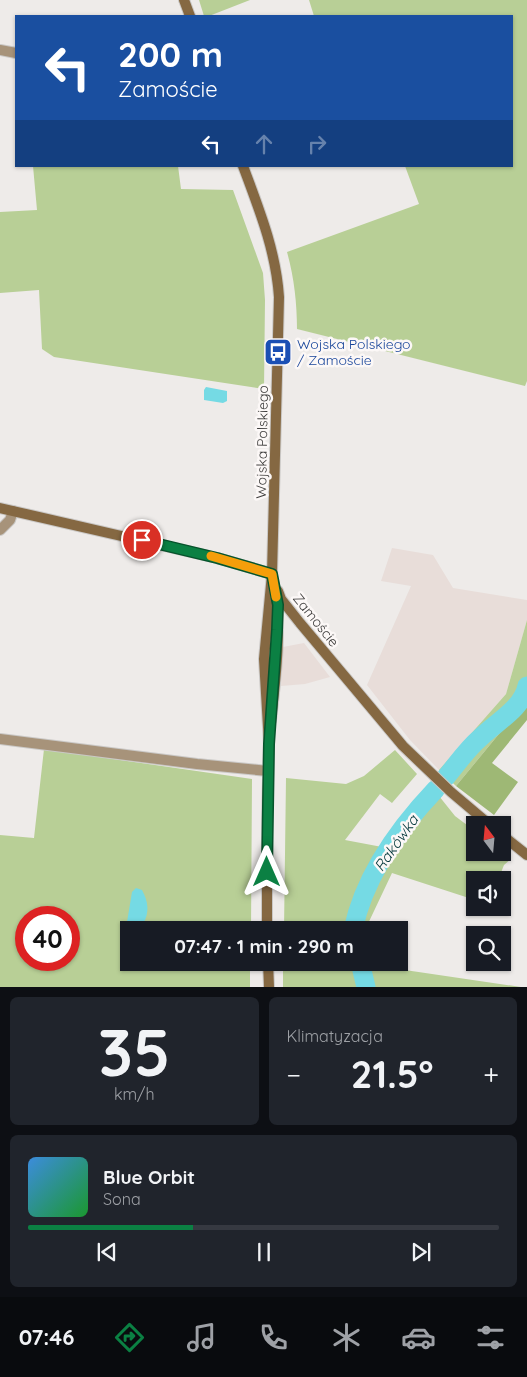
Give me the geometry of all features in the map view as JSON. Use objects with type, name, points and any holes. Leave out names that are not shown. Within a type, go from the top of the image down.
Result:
[{"type":"street","points":[[184,0],[190,15]]},
{"type":"street","points":[[0,50],[15,53]]},
{"type":"street","name":"Wojska Polskiego","points":[[243,167],[260,212],[277,274],[278,337],[272,574]]},
{"type":"street","points":[[0,508],[217,558],[272,574]]},
{"type":"street","points":[[0,530],[10,520],[13,511]]},
{"type":"street","points":[[267,921],[268,771],[278,605],[272,574]]},
{"type":"street","points":[[269,744],[264,659],[272,574]]},
{"type":"street","name":"Zamoście","points":[[272,574],[281,599],[403,746],[479,816]]},
{"type":"street","points":[[277,630],[288,621],[300,623]]},
{"type":"street","points":[[0,739],[268,771]]},
{"type":"street","points":[[511,842],[527,855]]},
{"type":"street","points":[[268,971],[269,987]]},
{"type":"shaded area","points":[[392,548],[433,555],[453,588],[527,600],[527,620],[506,694],[439,770],[410,740],[367,685],[411,586],[381,581]]},
{"type":"shaded area","points":[[304,643],[330,677],[305,684],[281,686],[283,647]]},
{"type":"green space","points":[[199,0],[250,0],[212,15],[204,15]]},
{"type":"green space","points":[[309,0],[527,0],[527,381],[525,386],[297,329],[295,290],[287,252],[419,204],[405,167],[513,167],[513,15],[314,15]]},
{"type":"green space","points":[[33,167],[178,167],[181,189],[233,190],[263,273],[265,300],[264,389],[54,357],[42,349],[39,290],[0,293],[0,212],[37,210]]},
{"type":"green space","points":[[527,620],[527,700],[456,786],[439,770],[506,694]]},
{"type":"green space","points":[[527,700],[527,720],[492,763],[518,782],[494,815],[456,786]]},
{"type":"green space","points":[[44,749],[252,779],[251,921],[120,921],[120,971],[250,971],[250,987],[0,987],[0,835],[34,838]]},
{"type":"green space","points":[[395,750],[417,774],[392,803],[380,794],[345,840],[398,850],[439,796],[455,816],[466,824],[466,861],[509,861],[504,865],[502,871],[466,871],[466,897],[392,873],[369,921],[284,921],[286,778],[346,784],[364,776]]},
{"type":"green space","points":[[408,970],[521,987],[283,987],[283,971]]},
{"type":"water","points":[[206,387],[227,391],[227,401],[223,403],[204,400],[204,390]]},
{"type":"water","points":[[136,888],[142,890],[144,894],[147,902],[144,921],[127,921],[132,892]]},
{"type":"waterway","name":"Rakówka","points":[[446,777],[475,742],[508,715],[520,702],[527,686]]},
{"type":"waterway","name":"Rakówka","points":[[355,921],[365,891],[385,854],[409,820],[436,789]]},
{"type":"waterway","name":"Rakówka","points":[[362,971],[366,987]]},
{"type":"slow traffic","points":[[211,556],[272,574],[276,597]]},
{"type":"place","name":"Wojska Polskiego / Zamoście","points":[[278,352]]},
{"type":"route","points":[[142,540],[241,564],[272,574],[278,605],[274,694],[269,744],[267,872]]}]
